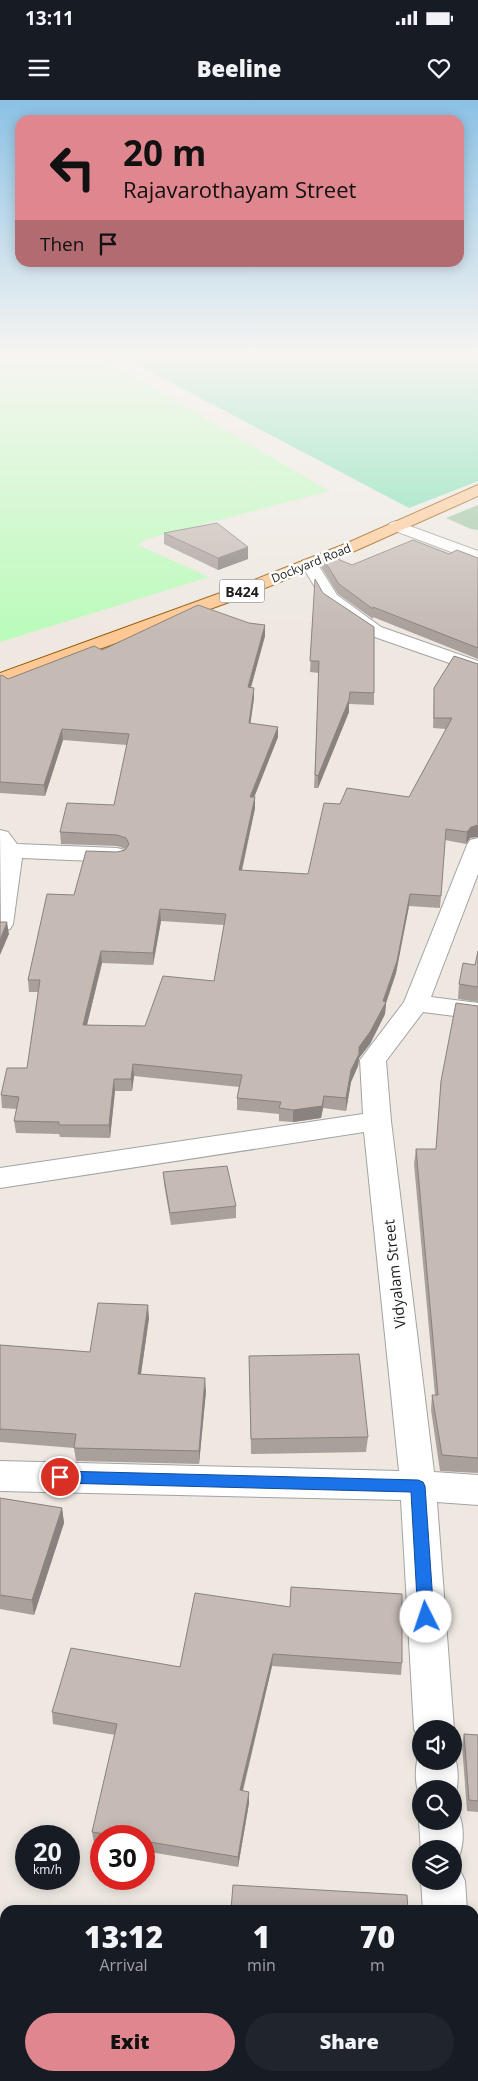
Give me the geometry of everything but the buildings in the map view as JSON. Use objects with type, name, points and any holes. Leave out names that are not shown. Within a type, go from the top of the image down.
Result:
[{"type":"main road","name":"Dockyard Road","points":[[0,679],[138,630],[309,564],[478,490]]},
{"type":"street","points":[[396,526],[478,557]]},
{"type":"street","points":[[309,564],[330,598],[375,631],[478,667]]},
{"type":"street","points":[[2,924],[11,862],[5,844],[117,855]]},
{"type":"street","name":"Vidyalam Street","points":[[433,1720],[418,1486],[377,1120],[373,1060],[416,1004],[478,845]]},
{"type":"street","points":[[416,1004],[478,1011]]},
{"type":"street","points":[[0,1178],[377,1120]]},
{"type":"street","points":[[0,1476],[418,1486],[478,1490]]},
{"type":"street","points":[[444,1890],[445,1905]]},
{"type":"green space","points":[[0,446],[253,446],[329,491],[144,540],[138,545],[209,577],[0,642]]},
{"type":"green space","points":[[292,446],[478,446],[478,481],[409,508]]},
{"type":"green space","points":[[478,505],[478,530],[471,529],[446,518]]},
{"type":"route","points":[[60,1477],[418,1486],[426,1617]]}]
